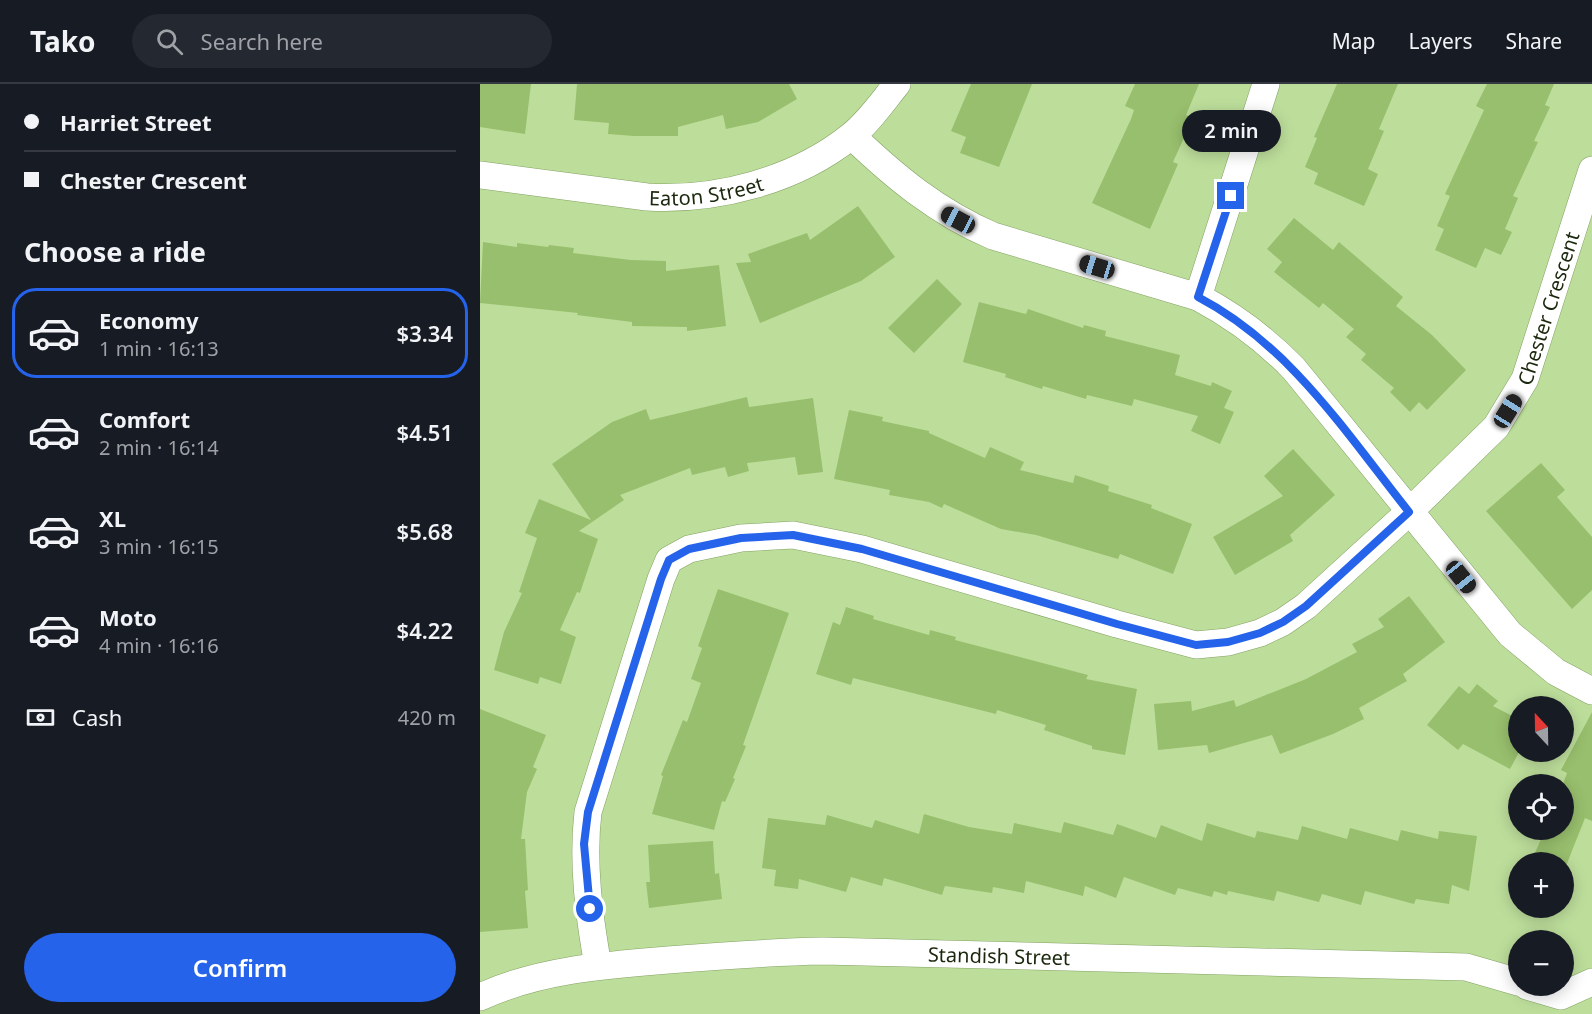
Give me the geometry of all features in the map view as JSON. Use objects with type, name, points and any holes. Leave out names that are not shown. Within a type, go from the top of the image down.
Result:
[{"type":"street","name":"Eaton Street","points":[[480,174],[647,197],[705,196],[758,184],[823,154],[852,136],[897,84]]},
{"type":"street","points":[[1198,297],[1266,84]]},
{"type":"street","points":[[852,136],[912,190],[944,212],[972,227],[993,236],[1198,297],[1242,324],[1284,358],[1510,634],[1556,672],[1592,691]]},
{"type":"street","name":"Chester Crescent","points":[[598,966],[591,931],[584,844],[588,812],[655,595],[669,560],[689,549],[710,542],[793,535],[862,549],[1196,645],[1228,642],[1260,633],[1283,622],[1327,588],[1496,427],[1516,397],[1533,356],[1592,170]]},
{"type":"street","name":"Standish Street","points":[[480,997],[542,977],[598,966],[770,952],[834,951],[1466,967],[1508,979]]},
{"type":"street","points":[[1574,992],[1592,982]]},
{"type":"building","points":[[480,84],[531,84],[525,134],[480,127]]},
{"type":"building","points":[[577,84],[789,84],[797,99],[758,122],[726,129],[723,115],[678,127],[678,136],[634,136],[608,134],[609,123],[574,120]]},
{"type":"building","points":[[971,84],[1032,84],[999,167],[960,153],[966,137],[951,131]]},
{"type":"building","points":[[1135,84],[1199,84],[1186,115],[1193,118],[1173,162],[1178,164],[1150,229],[1092,203],[1131,119],[1134,110],[1125,106]]},
{"type":"building","points":[[1337,84],[1398,84],[1379,129],[1384,131],[1368,169],[1378,174],[1364,206],[1314,184],[1318,173],[1305,167],[1317,138],[1314,137]]},
{"type":"building","points":[[1487,84],[1554,84],[1545,105],[1550,107],[1534,141],[1538,142],[1513,196],[1518,198],[1505,229],[1512,232],[1501,255],[1485,248],[1476,268],[1435,250],[1444,229],[1437,226],[1450,196],[1445,194],[1484,110],[1476,106]]},
{"type":"building","points":[[858,206],[895,257],[861,281],[760,323],[736,263],[751,262],[748,254],[807,233],[810,240]]},
{"type":"building","points":[[1294,218],[1333,250],[1339,242],[1403,297],[1396,306],[1432,335],[1466,370],[1427,410],[1419,402],[1410,412],[1390,392],[1394,388],[1361,360],[1366,354],[1346,337],[1354,329],[1323,303],[1319,308],[1274,272],[1282,262],[1267,249]]},
{"type":"building","points":[[483,242],[517,247],[517,243],[548,247],[549,245],[574,248],[573,253],[631,260],[666,261],[666,271],[719,265],[726,326],[687,331],[687,327],[632,326],[632,322],[577,315],[578,313],[480,303]]},
{"type":"building","points":[[937,279],[962,304],[914,353],[888,328]]},
{"type":"building","points":[[979,302],[1026,314],[1028,309],[1083,328],[1084,325],[1106,331],[1105,336],[1180,355],[1175,375],[1211,386],[1212,382],[1232,391],[1224,408],[1234,412],[1220,444],[1191,431],[1198,416],[1134,399],[1132,406],[1087,395],[1086,399],[1043,386],[1042,389],[1005,377],[1006,374],[963,362]]},
{"type":"building","points":[[747,397],[749,407],[813,398],[823,472],[798,475],[795,457],[747,463],[749,471],[728,477],[725,467],[692,475],[690,468],[620,495],[624,500],[579,531],[598,539],[580,593],[577,592],[560,630],[576,637],[561,684],[540,677],[538,684],[494,670],[504,632],[522,593],[519,592],[537,538],[525,533],[539,499],[591,520],[552,464],[612,422],[646,409],[650,420]]},
{"type":"building","points":[[849,410],[883,417],[882,421],[929,431],[929,433],[985,458],[990,447],[1024,462],[1020,470],[1073,483],[1075,475],[1109,486],[1108,491],[1152,505],[1151,508],[1192,524],[1173,574],[1120,554],[1118,559],[1036,535],[1001,529],[944,504],[942,508],[929,502],[889,495],[890,490],[834,479]]},
{"type":"building","points":[[1293,449],[1335,495],[1290,535],[1293,541],[1235,575],[1213,537],[1283,496],[1264,476]]},
{"type":"building","points":[[1541,463],[1565,490],[1557,497],[1592,537],[1592,590],[1572,609],[1486,511]]},
{"type":"building","points":[[718,589],[789,613],[743,745],[746,746],[733,778],[735,779],[725,802],[722,801],[714,830],[652,814],[663,776],[661,775],[683,720],[687,722],[701,683],[691,679],[702,648],[698,646]]},
{"type":"building","points":[[1409,596],[1445,642],[1403,674],[1407,681],[1359,708],[1364,719],[1333,734],[1280,754],[1272,735],[1209,753],[1207,745],[1158,750],[1154,704],[1191,701],[1192,711],[1234,700],[1236,707],[1306,679],[1357,652],[1352,644],[1384,627],[1378,619]]},
{"type":"building","points":[[846,607],[874,616],[873,619],[929,635],[930,630],[956,637],[955,640],[1088,675],[1086,679],[1137,689],[1125,755],[1092,749],[1092,746],[1044,730],[1046,725],[997,710],[996,714],[853,678],[851,685],[816,674],[833,622],[840,625]]},
{"type":"building","points":[[1477,684],[1498,701],[1493,706],[1508,714],[1508,762],[1514,762],[1510,769],[1463,744],[1458,750],[1427,725],[1459,686],[1469,694]]},
{"type":"building","points":[[480,709],[546,735],[533,767],[537,769],[527,792],[521,839],[525,839],[528,928],[480,932]]},
{"type":"building","points":[[1592,712],[1592,821],[1585,818],[1572,852],[1535,852],[1541,840],[1574,840],[1574,774],[1567,774],[1561,770],[1565,762],[1574,762],[1574,746]]},
{"type":"building","points":[[924,814],[969,827],[1012,834],[1014,823],[1061,833],[1064,822],[1113,835],[1117,824],[1156,838],[1161,825],[1202,841],[1207,823],[1255,838],[1257,831],[1298,840],[1302,826],[1347,839],[1350,828],[1398,841],[1401,830],[1438,839],[1439,831],[1477,836],[1469,891],[1452,885],[1449,904],[1416,899],[1414,904],[1365,891],[1361,905],[1322,894],[1319,902],[1277,891],[1274,901],[1228,891],[1227,895],[1214,891],[1212,897],[1178,888],[1175,895],[1124,877],[1116,898],[1085,886],[1083,896],[1026,881],[1024,893],[993,887],[992,893],[945,886],[942,895],[884,878],[882,886],[851,877],[846,892],[799,879],[798,889],[774,886],[776,870],[762,868],[768,818],[825,825],[827,815],[872,828],[875,820],[919,834]]},
{"type":"building","points":[[713,841],[715,874],[719,873],[722,899],[649,908],[646,882],[650,882],[648,845]]},
{"type":"route","points":[[590,909],[584,844],[588,812],[597,778],[661,579],[669,560],[689,549],[710,542],[741,538],[793,535],[809,538],[862,549],[1196,645],[1228,642],[1260,633],[1283,622],[1327,588],[1409,512],[1284,358],[1221,309],[1198,297],[1231,196]]}]
